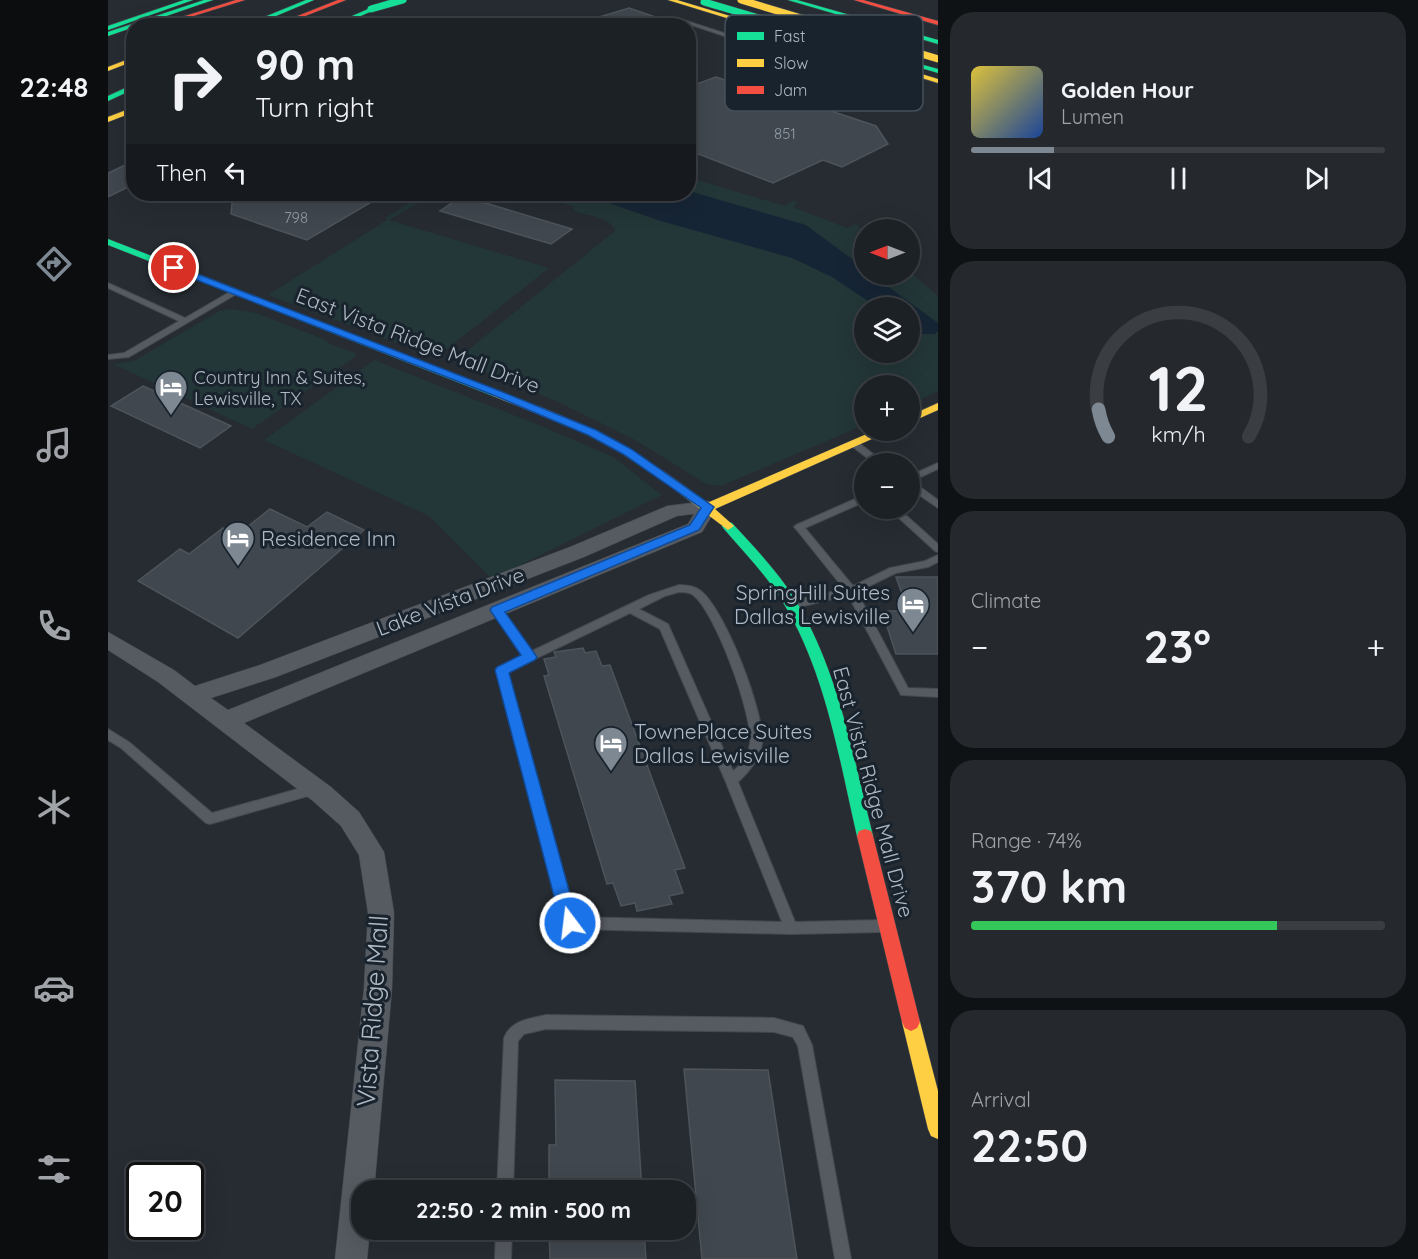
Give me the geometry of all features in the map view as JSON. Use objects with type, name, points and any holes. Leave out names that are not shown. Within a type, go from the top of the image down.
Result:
[{"type":"main road","points":[[142,18],[210,0]]},
{"type":"main road","points":[[154,18],[187,5],[222,0]]},
{"type":"main road","points":[[185,18],[242,0]]},
{"type":"main road","points":[[248,18],[285,0]]},
{"type":"main road","points":[[254,18],[311,0]]},
{"type":"main road","points":[[297,18],[343,0]]},
{"type":"main road","points":[[350,18],[392,0]]},
{"type":"main road","points":[[350,18],[392,0]]},
{"type":"main road","points":[[371,9],[404,0]]},
{"type":"main road","points":[[671,0],[725,16]]},
{"type":"main road","points":[[741,0],[791,15]]},
{"type":"main road","points":[[832,0],[885,15]]},
{"type":"main road","points":[[857,0],[912,15]]},
{"type":"main road","points":[[699,1],[747,15]]},
{"type":"main road","points":[[791,4],[835,15]]},
{"type":"main road","points":[[806,5],[843,15]]},
{"type":"main road","points":[[923,18],[938,22]]},
{"type":"main road","points":[[108,28],[126,23]]},
{"type":"main road","points":[[923,26],[938,30]]},
{"type":"main road","points":[[108,34],[126,28]]},
{"type":"main road","points":[[923,37],[938,41]]},
{"type":"main road","points":[[923,37],[938,41]]},
{"type":"main road","points":[[108,44],[126,38]]},
{"type":"main road","points":[[923,55],[938,59]]},
{"type":"main road","points":[[108,69],[126,62]]},
{"type":"main road","points":[[923,67],[938,71]]},
{"type":"main road","points":[[108,79],[126,72]]},
{"type":"main road","points":[[923,76],[938,81]]},
{"type":"main road","points":[[108,92],[126,86]]},
{"type":"main road","points":[[108,99],[126,89]]},
{"type":"main road","points":[[108,114],[126,109]]},
{"type":"main road","points":[[108,120],[126,111]]},
{"type":"main road","name":"East Vista Ridge Mall Drive","points":[[109,244],[528,405],[592,433],[627,451],[708,507],[745,544],[792,605],[825,677],[938,1129]]},
{"type":"main road","points":[[920,415],[938,406]]},
{"type":"main road","name":"Lake Vista Drive","points":[[708,507],[864,441]]},
{"type":"street","name":"Lake Vista Drive","points":[[224,722],[695,528],[708,507]]},
{"type":"street","name":"Lake Vista Drive","points":[[190,696],[268,671],[577,552],[674,510],[708,507]]},
{"type":"street","name":"Vista Ridge Mall","points":[[108,640],[166,676],[315,789],[350,819],[371,852],[381,913],[376,1004],[351,1259]]},
{"type":"lane","points":[[791,4],[806,5]]},
{"type":"lane","points":[[696,25],[725,35]]},
{"type":"lane","points":[[108,285],[185,321]]},
{"type":"lane","points":[[108,357],[126,355],[236,292]]},
{"type":"lane","points":[[856,445],[867,453]]},
{"type":"lane","points":[[920,473],[938,466]]},
{"type":"lane","points":[[920,491],[938,505]]},
{"type":"lane","points":[[854,502],[799,526],[851,591],[905,692],[938,693]]},
{"type":"lane","points":[[904,519],[938,549]]},
{"type":"lane","points":[[792,605],[851,591],[894,570],[927,564],[938,558]]},
{"type":"lane","points":[[731,780],[745,770],[752,758],[756,734],[730,647],[703,598],[695,591],[684,589],[655,595],[502,670],[570,923],[791,928],[887,926]]},
{"type":"lane","points":[[630,609],[664,627],[731,780],[791,928]]},
{"type":"lane","points":[[496,610],[530,657]]},
{"type":"lane","points":[[108,734],[125,745],[210,819],[315,789]]},
{"type":"lane","points":[[505,1180],[511,1038],[520,1028],[546,1022],[774,1025],[798,1031],[805,1045],[843,1259]]},
{"type":"lane","points":[[502,1259],[503,1240]]},
{"type":"shaded area","points":[[696,179],[785,206],[792,201],[798,202],[793,207],[847,228],[854,225],[854,285],[920,285],[920,280],[938,296],[938,391],[920,400],[920,375],[854,375],[854,429],[721,486],[706,484],[637,441],[554,400],[460,362],[464,353],[615,231],[613,226],[604,220],[573,209],[575,207],[555,201],[696,201]]},
{"type":"shaded area","points":[[413,201],[422,201],[389,220],[549,268],[443,352],[432,356],[268,295],[387,220],[385,218]]},
{"type":"shaded area","points":[[231,309],[256,313],[326,340],[328,343],[355,353],[356,356],[252,429],[113,364],[134,361],[219,311]]},
{"type":"shaded area","points":[[374,360],[544,427],[613,457],[662,495],[492,579],[429,516],[264,440]]},
{"type":"water","points":[[696,193],[806,225],[854,261],[854,285],[886,285],[902,297],[862,297],[832,277],[792,258],[661,221],[603,201],[696,201]]},
{"type":"water","points":[[920,310],[938,323],[938,331],[935,334],[920,333]]},
{"type":"building","points":[[629,8],[658,18],[602,18],[599,17]]},
{"type":"building","points":[[716,77],[725,80],[725,111],[831,111],[876,126],[888,144],[842,167],[823,160],[773,183],[696,153],[696,84]]},
{"type":"building","points":[[126,165],[126,188],[108,197],[108,173]]},
{"type":"building","points":[[236,201],[373,201],[307,240],[231,214],[232,203]]},
{"type":"building","points":[[455,201],[479,201],[572,229],[551,244],[440,211]]},
{"type":"building","name":"Country Inn & Suites, Lewisville, TX","points":[[143,386],[231,426],[200,448],[111,406]]},
{"type":"building","name":"Residence Inn","points":[[270,509],[307,527],[327,512],[364,530],[238,638],[138,581],[180,549],[189,554],[223,528],[237,535]]},
{"type":"building","name":"SpringHill Suites Dallas Lewisville","points":[[896,577],[938,577],[938,654],[896,654],[882,611],[908,611]]},
{"type":"building","name":"TownePlace Suites Dallas Lewisville","points":[[583,648],[585,653],[596,651],[602,666],[610,665],[685,868],[675,870],[683,893],[669,896],[672,904],[637,911],[635,903],[621,906],[613,883],[607,884],[544,676],[549,675],[544,659],[556,657],[554,652]]},
{"type":"building","points":[[684,1069],[768,1070],[797,1259],[702,1259]]},
{"type":"building","points":[[555,1080],[635,1081],[641,1180],[549,1180],[549,1145],[556,1145]]},
{"type":"building","points":[[549,1240],[645,1240],[646,1259],[550,1259]]},
{"type":"traffic: fast","points":[[137,18],[190,0]]},
{"type":"traffic: fast","points":[[157,18],[210,0]]},
{"type":"traffic: fast","points":[[265,18],[311,0]]},
{"type":"traffic: fast","points":[[351,18],[394,0]]},
{"type":"traffic: fast","points":[[371,9],[403,0]]},
{"type":"traffic: fast","points":[[791,0],[844,15]]},
{"type":"traffic: fast","points":[[704,2],[748,15]]},
{"type":"traffic: fast","points":[[108,28],[126,22]]},
{"type":"traffic: fast","points":[[108,34],[126,28]]},
{"type":"traffic: fast","points":[[923,38],[938,42]]},
{"type":"traffic: fast","points":[[923,67],[938,71]]},
{"type":"traffic: fast","points":[[108,99],[126,90]]},
{"type":"traffic: fast","points":[[108,242],[497,394]]},
{"type":"traffic: fast","points":[[728,526],[777,583],[805,630],[817,658],[836,717],[865,836]]},
{"type":"traffic: slow","points":[[671,0],[725,16]]},
{"type":"traffic: slow","points":[[741,0],[791,15]]},
{"type":"traffic: slow","points":[[923,55],[938,59]]},
{"type":"traffic: slow","points":[[108,69],[126,62]]},
{"type":"traffic: slow","points":[[923,76],[938,81]]},
{"type":"traffic: slow","points":[[108,120],[126,112]]},
{"type":"traffic: slow","points":[[497,394],[564,420],[613,443],[692,496],[728,526]]},
{"type":"traffic: slow","points":[[920,415],[938,406]]},
{"type":"traffic: slow","points":[[708,507],[861,441]]},
{"type":"traffic: slow","points":[[911,1022],[938,1129]]},
{"type":"traffic: jam","points":[[182,18],[242,0]]},
{"type":"traffic: jam","points":[[296,18],[343,0]]},
{"type":"traffic: jam","points":[[857,0],[910,15]]},
{"type":"traffic: jam","points":[[923,19],[938,23]]},
{"type":"traffic: jam","points":[[865,836],[911,1022]]},
{"type":"place","name":"Country Inn & Suites, Lewisville, TX","points":[[171,416]]},
{"type":"place","name":"Residence Inn","points":[[238,567]]},
{"type":"place","name":"SpringHill Suites Dallas Lewisville","points":[[913,633]]},
{"type":"place","name":"TownePlace Suites Dallas Lewisville","points":[[611,772]]},
{"type":"route","points":[[174,268],[496,393],[592,433],[627,451],[708,507],[695,528],[496,610],[530,657],[502,670],[570,923]]}]
